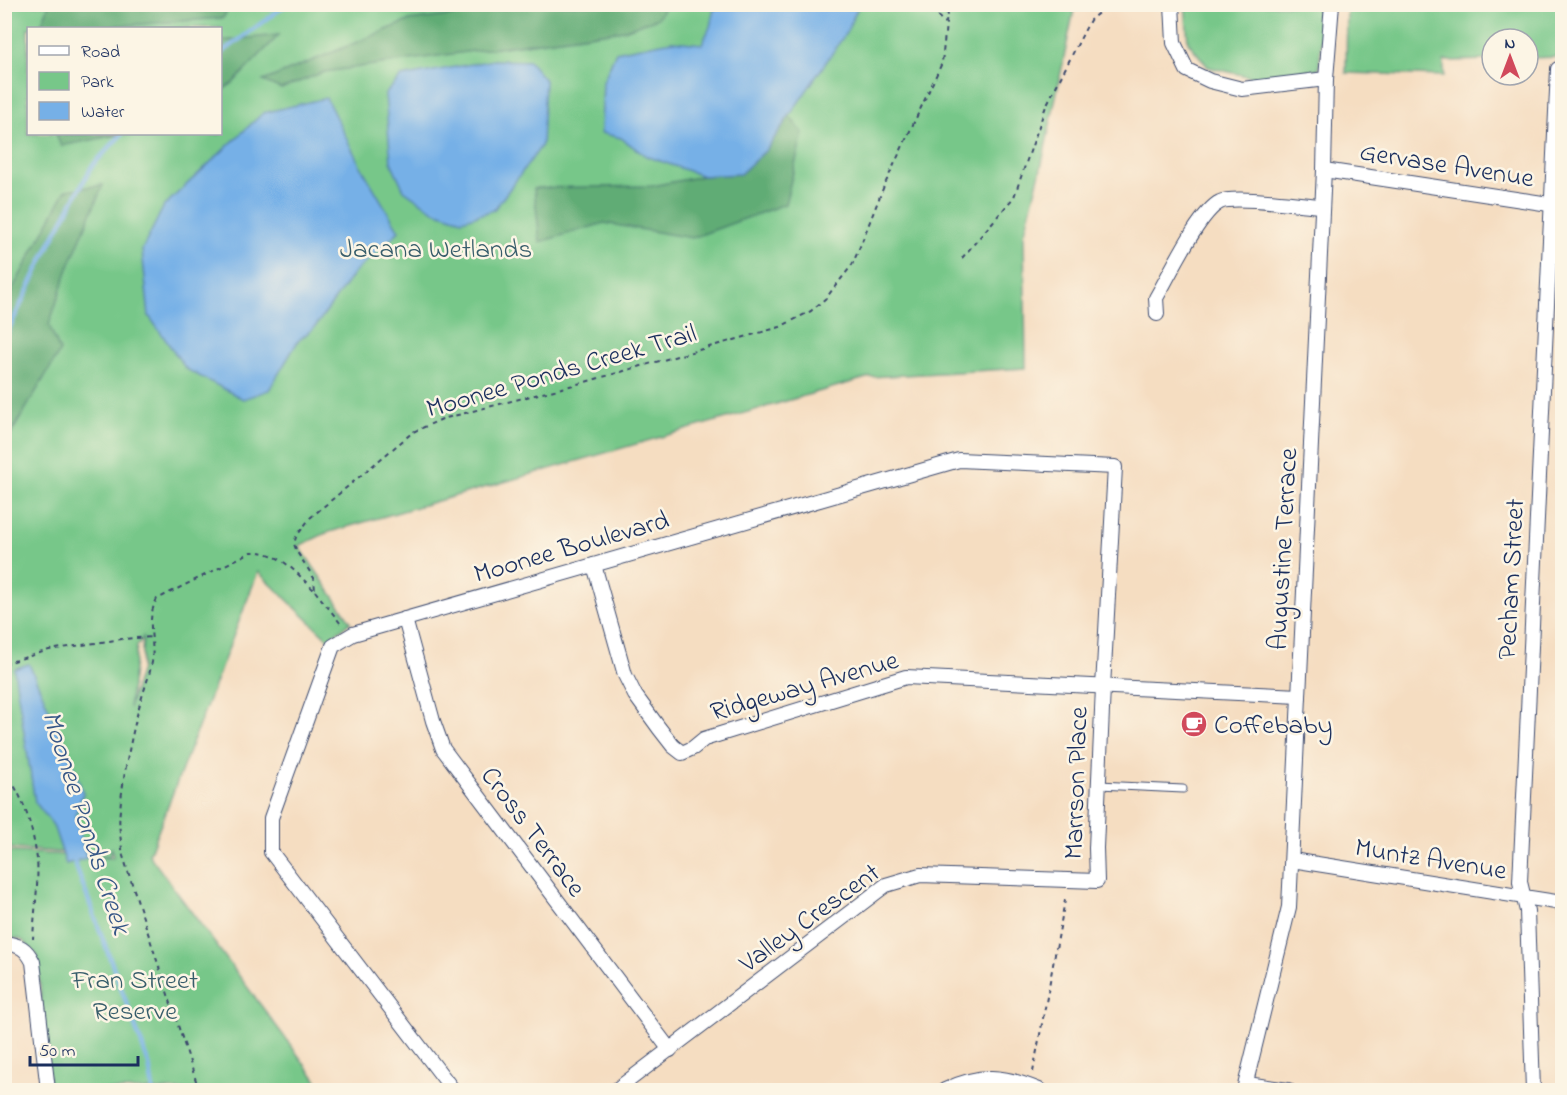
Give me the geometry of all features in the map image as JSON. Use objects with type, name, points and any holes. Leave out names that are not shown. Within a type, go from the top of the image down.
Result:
[{"type":"street","points":[[1172,4],[1174,43],[1187,70],[1210,81],[1242,89],[1326,79]]},
{"type":"street","name":"Augustine Terrace","points":[[1246,1087],[1289,907],[1324,170],[1326,79],[1332,4]]},
{"type":"street","name":"Pecham Street","points":[[1533,1090],[1527,911],[1520,888],[1520,870],[1557,205],[1558,69]]},
{"type":"street","name":"Gervase Avenue","points":[[1324,170],[1557,205]]},
{"type":"street","points":[[1156,314],[1156,298],[1205,214],[1221,201],[1243,200],[1322,206]]},
{"type":"street","name":"Moonee Boulevard","points":[[453,1090],[271,852],[271,818],[333,646],[353,634],[959,460],[1115,467],[1103,687]]},
{"type":"street","name":"Ridgeway Avenue","points":[[594,565],[625,675],[647,712],[673,746],[682,753],[704,739],[906,677],[1299,696]]},
{"type":"street","name":"Cross Terrace","points":[[405,619],[443,749],[670,1050]]},
{"type":"street","name":"Marrson Place","points":[[1097,881],[1095,869],[1103,687]]},
{"type":"street","name":"Muntz Avenue","points":[[1292,861],[1563,903]]},
{"type":"street","name":"Valley Crescent","points":[[616,1090],[886,885],[920,875],[1097,881]]},
{"type":"street","points":[[4,943],[22,946],[33,962],[48,1090]]},
{"type":"street","points":[[945,1090],[962,1082],[992,1077],[1017,1081],[1039,1090]]},
{"type":"street","points":[[1246,1087],[1288,1090]]},
{"type":"lane","points":[[1099,785],[1183,789]]},
{"type":"path","points":[[924,4],[945,24]]},
{"type":"path","name":"Moonee Ponds Creek Trail","points":[[315,591],[314,578],[294,544],[296,537],[318,511],[413,432],[442,419],[585,382],[780,327],[812,312],[847,272],[860,249],[884,186],[942,63],[945,52],[948,4]]},
{"type":"path","points":[[962,258],[1014,197],[1046,106],[1090,20],[1108,4]]},
{"type":"path","points":[[199,1090],[123,856],[120,830],[120,812],[129,753],[137,714],[151,666],[150,618],[152,609],[157,599],[250,552],[261,551],[281,558],[315,591],[340,622]]},
{"type":"path","points":[[4,664],[49,650],[113,640],[152,637]]},
{"type":"path","points":[[4,772],[15,784],[28,822],[37,861],[33,948],[28,952]]},
{"type":"path","points":[[1033,1072],[1066,895]]},
{"type":"green space","points":[[49,4],[231,5],[223,18],[99,27],[40,27]]},
{"type":"green space","name":"Jacana Wetlands","points":[[5,5],[1075,5],[1041,168],[1024,235],[1026,368],[870,377],[326,533],[299,546],[351,622],[328,639],[258,572],[149,855],[324,1090],[50,1090],[37,955],[22,940],[5,936],[4,851],[113,858],[112,847],[110,856],[5,848]],"holes":[[[143,637],[141,668],[129,708],[137,646]]]},
{"type":"green space","points":[[533,5],[666,5],[658,18],[624,30],[324,72],[281,89],[263,81],[408,21]]},
{"type":"green space","points":[[1185,5],[1324,5],[1319,69],[1255,78],[1208,67],[1188,42]]},
{"type":"green space","points":[[1347,5],[1562,5],[1562,57],[1540,58],[1540,27],[1480,27],[1480,60],[1444,61],[1444,76],[1346,73]]},
{"type":"green space","points":[[279,35],[233,83],[222,90],[222,41]]},
{"type":"green space","points":[[789,116],[803,133],[785,204],[692,238],[604,223],[540,242],[534,188],[652,186],[703,176],[740,174],[766,150]]},
{"type":"green space","points":[[56,135],[118,135],[61,146]]},
{"type":"green space","points":[[103,185],[67,271],[49,325],[60,351],[5,444],[5,303],[66,190]]},
{"type":"water","points":[[819,4],[859,5],[846,33],[766,150],[740,174],[703,176],[646,156],[621,138],[601,133],[603,82],[616,52],[672,41],[702,44],[710,27],[714,9]]},
{"type":"water","points":[[494,60],[529,61],[545,80],[542,145],[494,210],[462,220],[434,211],[404,190],[391,162],[385,94],[401,77]]},
{"type":"water","points":[[326,98],[360,165],[399,231],[354,273],[315,327],[298,341],[269,390],[243,399],[186,369],[149,316],[142,250],[164,206],[263,113]]},
{"type":"water","points":[[29,664],[71,759],[83,793],[75,816],[87,858],[66,864],[53,825],[35,802],[14,669]]},
{"type":"waterway","name":"Moonee Ponds Creek","points":[[222,53],[287,4]]},
{"type":"waterway","name":"Moonee Ponds Creek","points":[[4,339],[51,242],[92,166],[121,135]]},
{"type":"waterway","name":"Moonee Ponds Creek","points":[[73,858],[149,1064],[153,1090]]},
{"type":"place","name":"Coffebaby","points":[[1194,724]]},
{"type":"park label","name":"Fran Street Reserve","points":[[135,994]]}]
